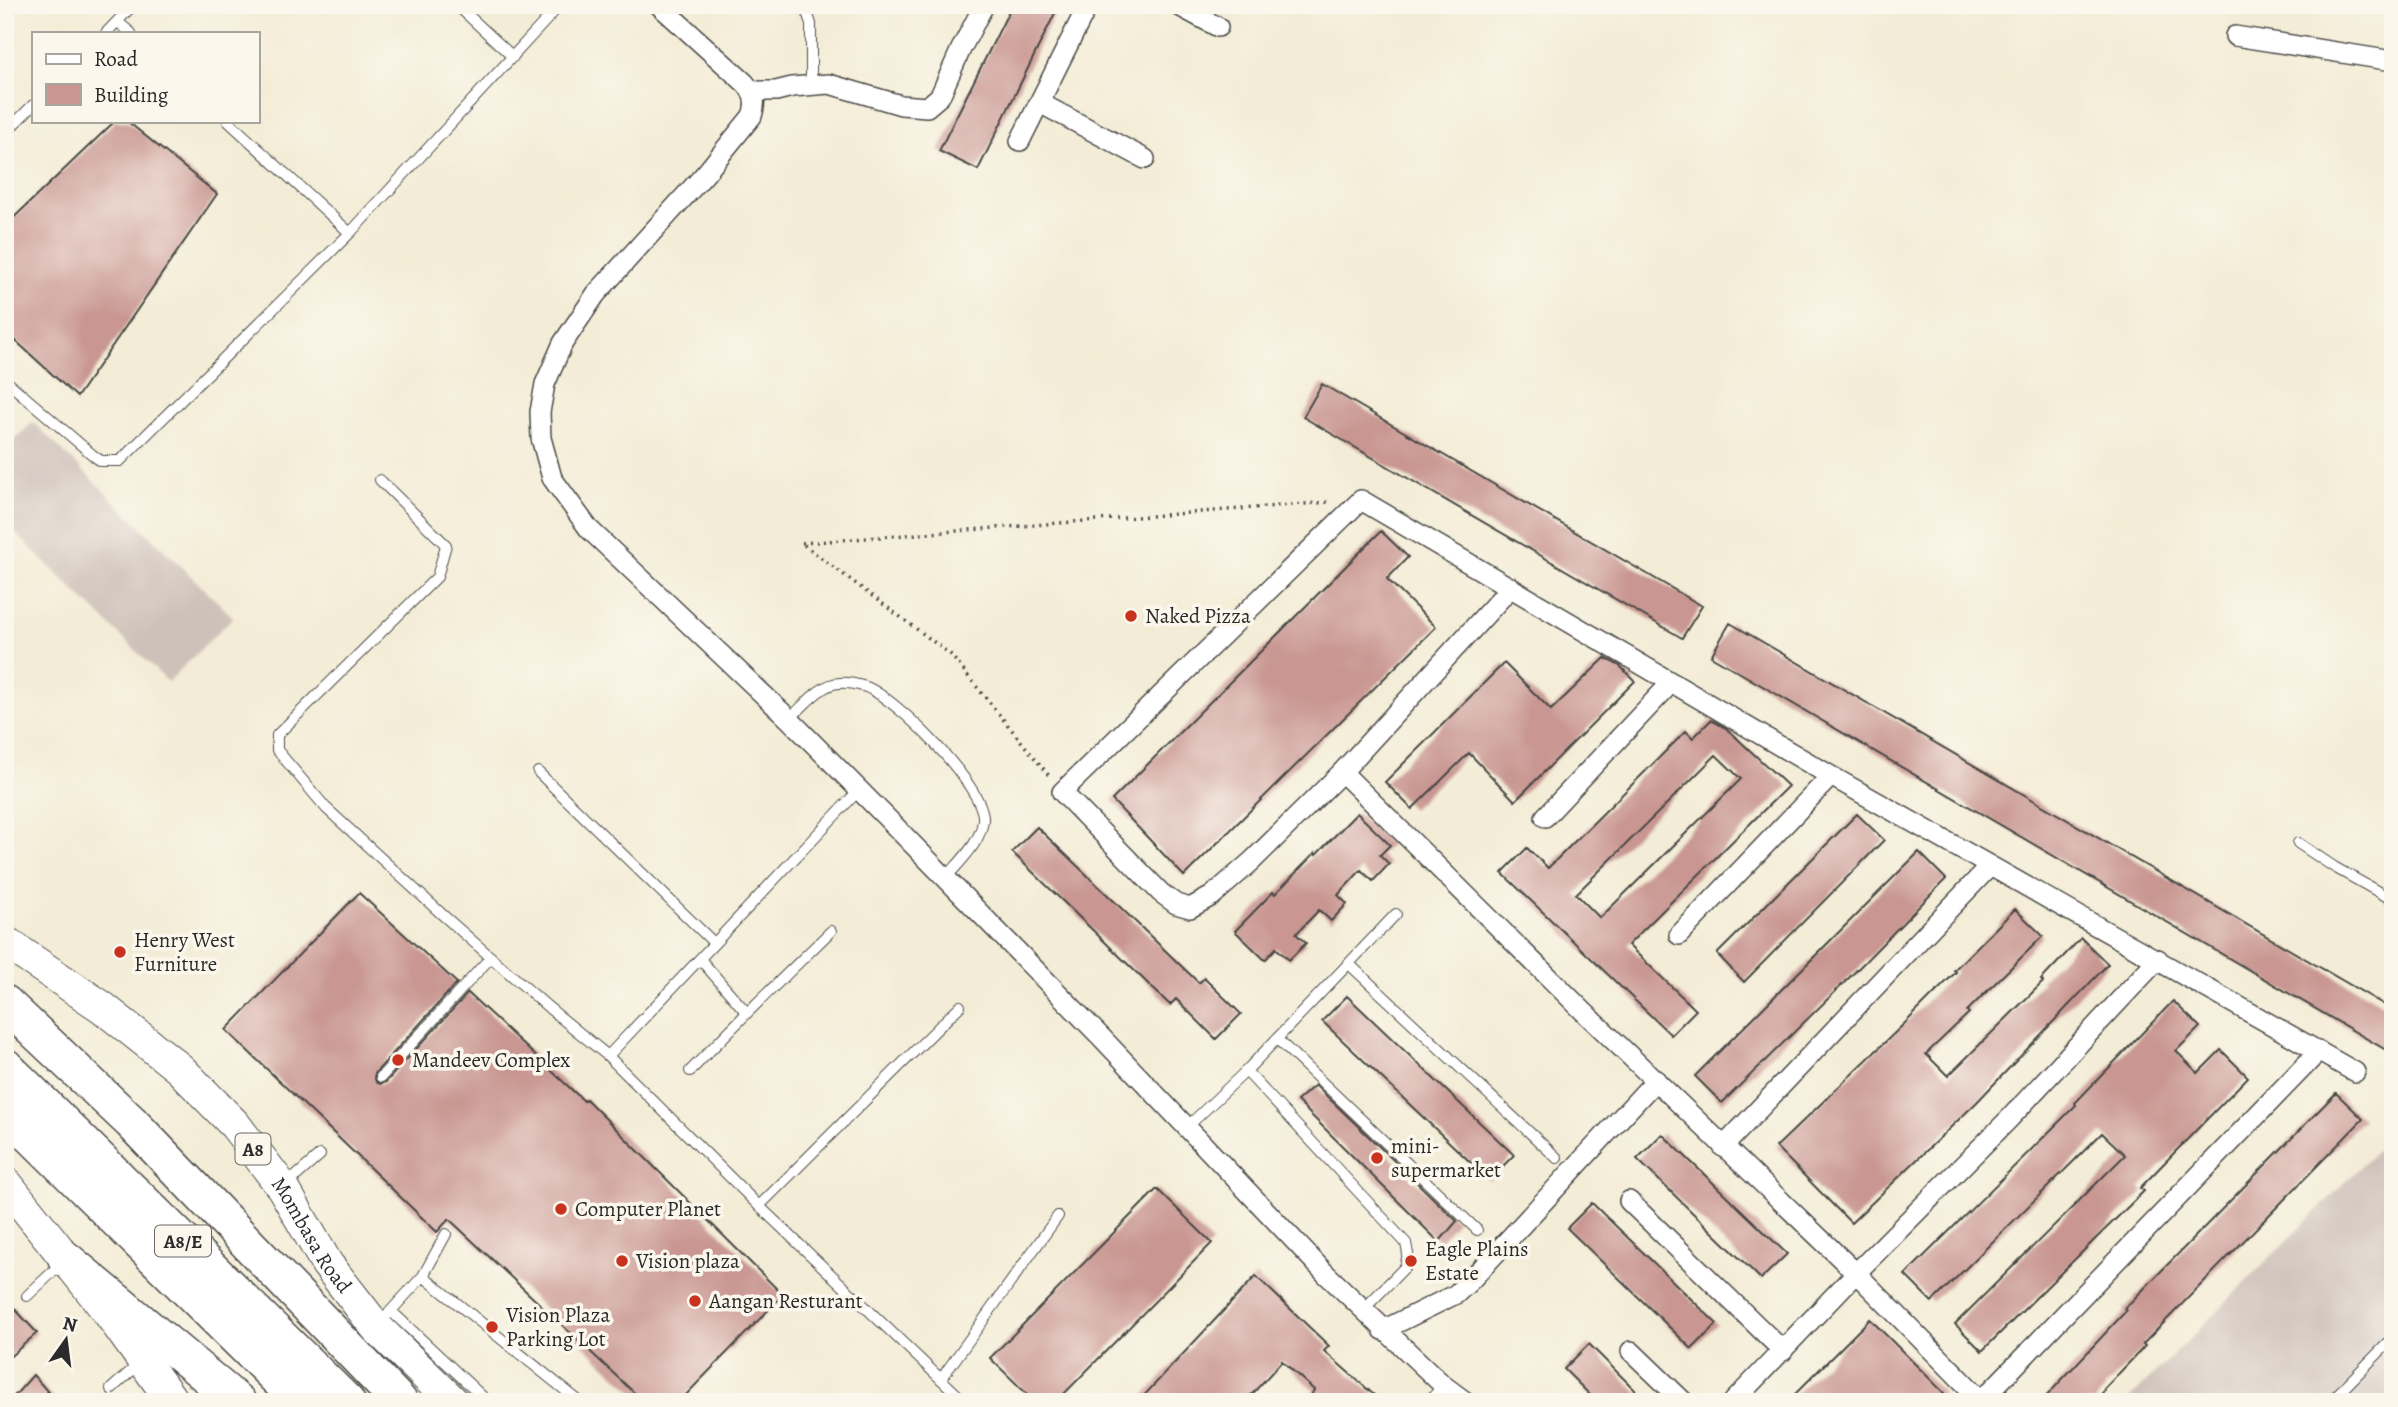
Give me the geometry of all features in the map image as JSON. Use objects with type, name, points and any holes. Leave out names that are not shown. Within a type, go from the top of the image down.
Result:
[{"type":"highway","name":"Mombasa Road","points":[[5,942],[102,1007],[180,1069],[235,1125],[283,1188],[327,1264],[384,1319],[453,1402]]},
{"type":"highway","points":[[5,1003],[131,1122],[400,1402]]},
{"type":"highway","name":"A8/E","points":[[5,1066],[347,1402]]},
{"type":"highway","name":"A8/E","points":[[5,1110],[301,1402]]},
{"type":"highway","points":[[5,1182],[109,1313],[173,1402]]},
{"type":"highway","points":[[66,1259],[238,1402]]},
{"type":"street","points":[[659,5],[751,91],[755,108],[752,116],[705,174],[596,295],[563,343],[545,383],[540,412],[541,438],[552,478],[589,529],[789,719],[1383,1330],[1443,1385],[1466,1402]]},
{"type":"street","points":[[751,91],[776,91],[829,84],[901,105],[927,107],[940,96],[984,5]]},
{"type":"street","points":[[1020,141],[1088,5]]},
{"type":"street","points":[[1177,5],[1218,27]]},
{"type":"street","points":[[2235,36],[2393,61]]},
{"type":"street","points":[[1040,103],[1145,159]]},
{"type":"street","points":[[1511,587],[1342,772],[1252,861],[1212,896],[1190,908],[1176,904],[1161,893],[1062,792],[1361,500],[1511,587],[1831,776],[2355,1072]]},
{"type":"street","points":[[1545,817],[1671,683]]},
{"type":"street","points":[[1342,772],[1723,1147],[1856,1273],[1981,1401],[2319,1051]]},
{"type":"street","points":[[1679,935],[1831,776]]},
{"type":"street","points":[[1723,1147],[1990,866]]},
{"type":"street","points":[[1733,1402],[2009,1119],[2158,959]]},
{"type":"street","points":[[1383,1330],[1456,1294],[1656,1080]]},
{"type":"street","points":[[1629,1201],[1783,1352]]},
{"type":"street","points":[[1632,1351],[1684,1402]]},
{"type":"lane","points":[[107,32],[133,5]]},
{"type":"lane","points":[[457,5],[513,57]]},
{"type":"lane","points":[[5,380],[93,456],[101,461],[120,461],[350,233],[560,5]]},
{"type":"lane","points":[[802,5],[811,24],[811,87]]},
{"type":"lane","points":[[118,22],[130,32]]},
{"type":"lane","points":[[5,133],[32,106]]},
{"type":"lane","points":[[229,122],[350,233]]},
{"type":"lane","points":[[380,480],[446,545],[437,577],[277,735],[278,750],[326,808],[491,957],[608,1056],[759,1206],[965,1402]]},
{"type":"lane","points":[[789,719],[828,685],[841,682],[868,688],[895,706],[922,731],[976,794],[983,819],[976,842],[946,878]]},
{"type":"lane","points":[[538,772],[714,943]]},
{"type":"lane","points":[[608,1056],[859,790]]},
{"type":"lane","points":[[2298,843],[2393,900]]},
{"type":"lane","points":[[1187,1127],[1246,1071],[1396,914]]},
{"type":"lane","points":[[690,1071],[831,931]]},
{"type":"lane","points":[[381,1077],[491,957]]},
{"type":"lane","points":[[700,959],[747,1013]]},
{"type":"lane","points":[[1349,964],[1557,1158]]},
{"type":"lane","points":[[759,1206],[960,1006]]},
{"type":"lane","points":[[1277,1039],[1477,1230]]},
{"type":"lane","points":[[1246,1071],[1406,1243],[1408,1254],[1405,1267],[1363,1310]]},
{"type":"lane","points":[[283,1188],[320,1154]]},
{"type":"lane","points":[[941,1379],[1058,1216]]},
{"type":"lane","points":[[446,1234],[423,1276],[384,1319],[488,1402]]},
{"type":"lane","points":[[27,1296],[66,1259]]},
{"type":"lane","points":[[423,1276],[580,1402]]},
{"type":"lane","points":[[2330,1402],[2393,1338]]},
{"type":"lane","points":[[111,1390],[143,1361]]},
{"type":"lane","points":[[1429,1402],[1443,1385]]},
{"type":"path","points":[[1062,792],[950,654],[802,544],[1361,500]]},
{"type":"shaded area","points":[[33,422],[233,617],[168,682],[5,523],[5,449]]},
{"type":"shaded area","points":[[2393,1134],[2393,1402],[2127,1402]]},
{"type":"building","points":[[1012,5],[1059,5],[978,170],[939,151]]},
{"type":"building","points":[[114,122],[128,122],[217,194],[77,397],[5,331],[5,226]]},
{"type":"building","points":[[1322,384],[1702,606],[1682,638],[1303,417]]},
{"type":"building","points":[[1381,531],[1408,557],[1387,579],[1436,627],[1184,876],[1112,800]]},
{"type":"building","points":[[1730,623],[2393,1010],[2393,1054],[1711,656]]},
{"type":"building","points":[[1605,658],[1620,666],[1635,681],[1515,801],[1469,753],[1412,809],[1385,782],[1504,663],[1551,710]]},
{"type":"building","points":[[1711,720],[1726,728],[1788,786],[1628,945],[1696,1010],[1671,1035],[1502,873],[1527,848],[1548,868],[1686,731],[1693,738]],"holes":[[[1716,755],[1741,779],[1600,918],[1576,894]]]},
{"type":"building","points":[[1357,813],[1390,845],[1380,855],[1389,864],[1373,881],[1361,870],[1338,895],[1347,904],[1331,921],[1319,910],[1296,934],[1306,943],[1289,960],[1276,948],[1265,960],[1235,931]]},
{"type":"building","points":[[1857,814],[1884,840],[1744,982],[1717,954]]},
{"type":"building","points":[[1037,827],[1199,983],[1204,978],[1241,1014],[1216,1039],[1176,999],[1170,1005],[1012,852]]},
{"type":"building","points":[[1919,852],[1946,879],[1722,1103],[1695,1076]]},
{"type":"building","points":[[359,893],[457,983],[376,1072],[376,1082],[386,1082],[468,993],[584,1101],[586,1099],[783,1295],[679,1402],[644,1402],[449,1219],[437,1232],[226,1030]]},
{"type":"building","points":[[2015,909],[2043,936],[1926,1054],[1948,1076],[2043,982],[2041,980],[2081,938],[2108,964],[1976,1103],[1851,1223],[1776,1147],[1905,1023]]},
{"type":"building","points":[[1347,996],[1514,1155],[1489,1180],[1322,1021]]},
{"type":"building","points":[[2173,1001],[2200,1027],[2176,1051],[2198,1073],[2221,1050],[2248,1077],[2140,1188],[2144,1191],[1982,1351],[1955,1324],[2125,1155],[2102,1133],[1932,1302],[1905,1275],[2076,1105]]},
{"type":"building","name":"mini- supermarket","points":[[1315,1085],[1457,1221],[1439,1242],[1297,1101]]},
{"type":"building","points":[[2336,1093],[2363,1119],[2143,1344],[2145,1346],[2094,1402],[2041,1402],[2126,1311],[2124,1309]]},
{"type":"building","points":[[1662,1134],[1787,1254],[1761,1279],[1637,1159]]},
{"type":"building","points":[[1157,1189],[1212,1243],[1056,1402],[1035,1402],[990,1358]]},
{"type":"building","points":[[1592,1203],[1717,1324],[1692,1349],[1567,1228]]},
{"type":"building","points":[[1256,1276],[1329,1346],[1324,1351],[1382,1402],[1319,1402],[1311,1395],[1314,1390],[1282,1361],[1245,1402],[1138,1402]]},
{"type":"building","points":[[5,1298],[37,1333],[5,1361]]},
{"type":"building","points":[[1870,1319],[1944,1393],[1935,1402],[1787,1402]]},
{"type":"building","points":[[1589,1344],[1647,1402],[1597,1402],[1564,1369]]},
{"type":"building","points":[[33,1375],[57,1402],[9,1402]]},
{"type":"place","name":"Naked Pizza","points":[[1131,616]]},
{"type":"place","name":"Henry West Furniture","points":[[120,952]]},
{"type":"place","name":"Mandeev Complex","points":[[398,1060]]},
{"type":"place","name":"mini- supermarket","points":[[1377,1158]]},
{"type":"place","name":"Computer Planet","points":[[561,1209]]},
{"type":"place","name":"Vision plaza","points":[[622,1261]]},
{"type":"place","name":"Eagle Plains Estate","points":[[1411,1261]]},
{"type":"place","name":"Aangan Resturant","points":[[695,1301]]},
{"type":"place","name":"Vision Plaza Parking Lot","points":[[492,1327]]}]
